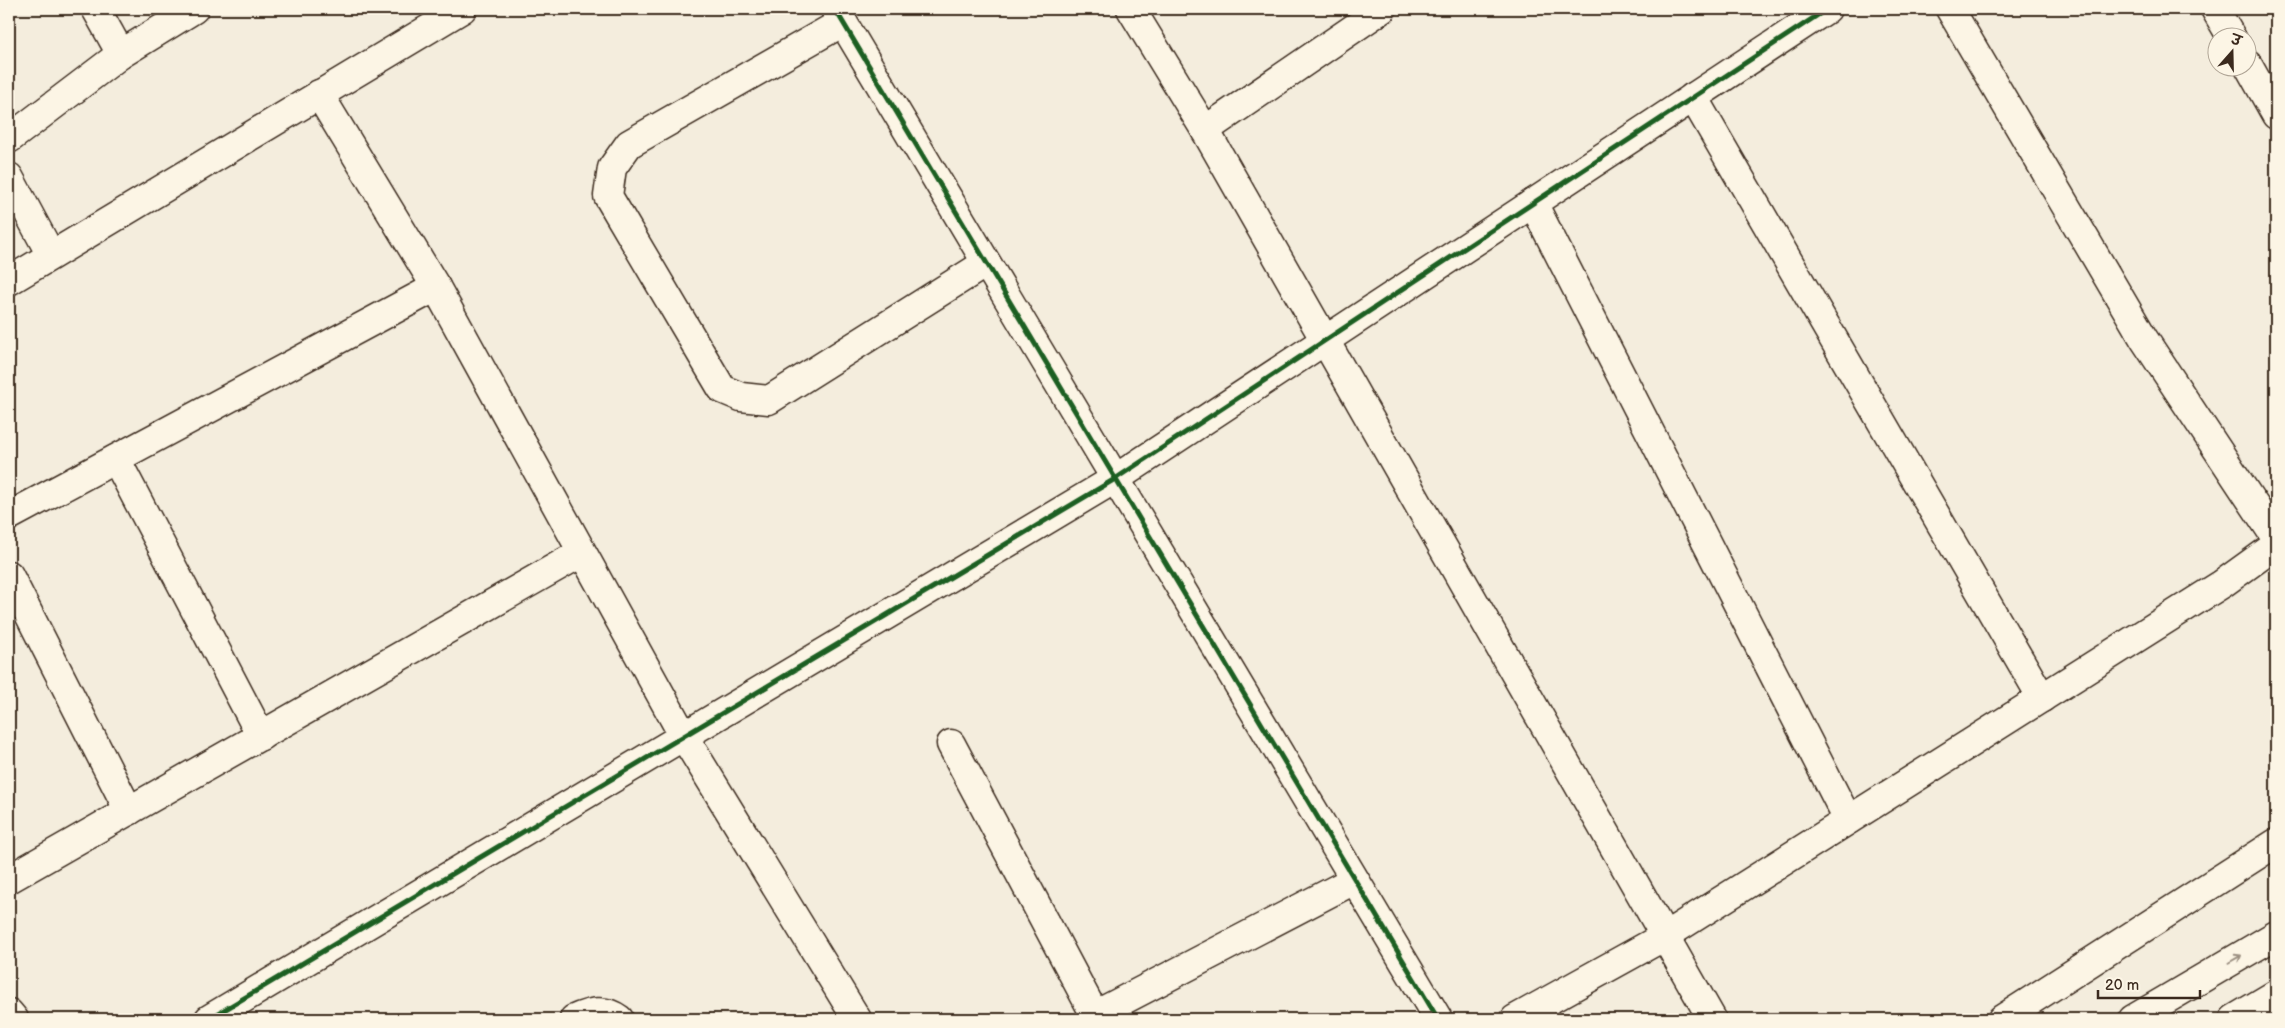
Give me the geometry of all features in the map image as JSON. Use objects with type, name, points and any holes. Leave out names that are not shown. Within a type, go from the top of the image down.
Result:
[{"type":"street","points":[[96,9],[121,54]]},
{"type":"street","points":[[9,139],[121,54],[194,9]]},
{"type":"street","points":[[9,281],[462,9]]},
{"type":"street","points":[[1131,9],[1205,130],[1326,340],[1712,1019]]},
{"type":"street","points":[[209,1019],[1115,479],[1826,9]]},
{"type":"street","points":[[1950,9],[2144,339],[2276,538]]},
{"type":"street","points":[[2215,9],[2226,28]]},
{"type":"street","points":[[1205,130],[1373,11]]},
{"type":"street","points":[[986,263],[769,400],[741,397],[722,389],[608,196],[612,168],[629,144],[839,16],[1438,1019]]},
{"type":"street","points":[[2255,78],[2276,115]]},
{"type":"street","points":[[319,94],[436,287],[682,736],[857,1019]]},
{"type":"street","points":[[1693,97],[2042,698]]},
{"type":"street","points":[[9,177],[51,256]]},
{"type":"street","points":[[1533,203],[1848,820]]},
{"type":"street","points":[[9,516],[436,287]]},
{"type":"street","points":[[116,459],[261,736]]},
{"type":"street","points":[[1515,1019],[1665,936],[2222,584],[2276,545]]},
{"type":"street","points":[[9,879],[581,553]]},
{"type":"street","points":[[9,575],[129,811]]},
{"type":"street","points":[[950,744],[1096,1017],[1354,880]]},
{"type":"street","points":[[2002,1019],[2276,843]]},
{"type":"street","points":[[2133,1019],[2276,935]]},
{"type":"street","points":[[2234,1019],[2276,994]]},
{"type":"street","points":[[574,1019],[592,1012],[611,1012],[619,1019]]},
{"type":"street","points":[[9,1013],[14,1019]]},
{"type":"cycle path","points":[[835,9],[1438,1019]]},
{"type":"cycle path","points":[[209,1019],[1115,479],[1827,9]]}]
